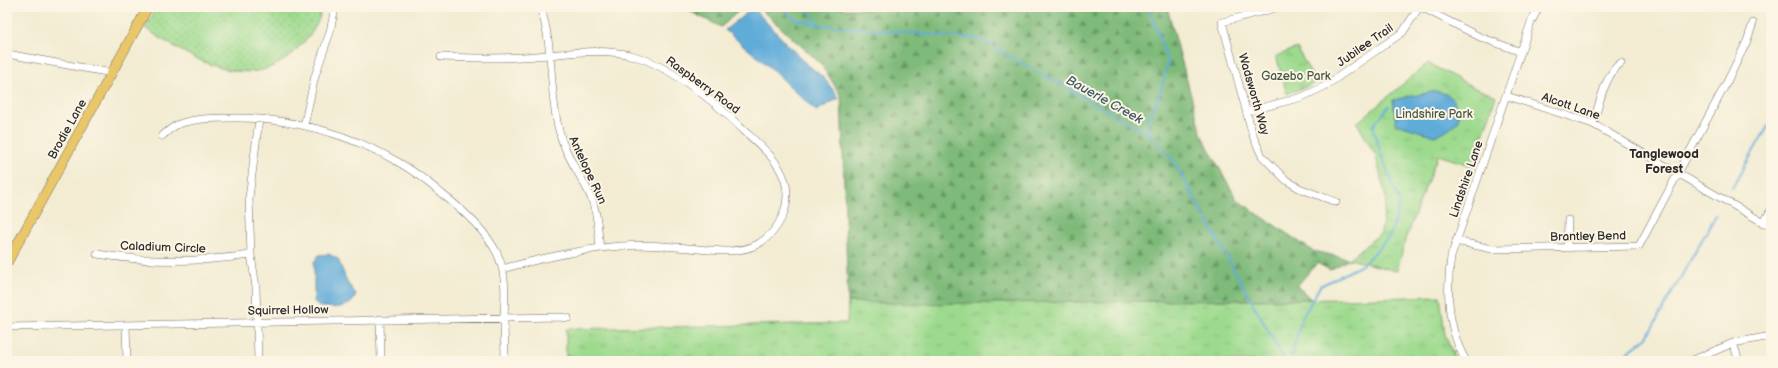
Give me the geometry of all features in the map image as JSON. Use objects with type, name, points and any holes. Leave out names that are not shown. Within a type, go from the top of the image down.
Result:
[{"type":"main road","name":"Brodie Lane","points":[[8,260],[148,7]]},
{"type":"street","points":[[304,126],[315,76],[330,32],[334,7]]},
{"type":"street","name":"Antelope Run","points":[[540,7],[547,27],[554,108],[560,134],[573,166],[592,199],[596,213],[600,248]]},
{"type":"street","name":"Wadsworth Way","points":[[1278,7],[1222,22],[1253,136],[1259,149],[1274,169],[1299,188],[1336,202]]},
{"type":"street","points":[[1420,7],[1480,37],[1521,52]]},
{"type":"street","name":"Jubilee Trail","points":[[1246,112],[1302,98],[1326,86],[1403,32],[1420,7]]},
{"type":"street","name":"Lindshire Lane","points":[[1466,361],[1454,335],[1450,318],[1449,276],[1451,257],[1521,52],[1539,7]]},
{"type":"street","name":"Brantley Bend","points":[[1456,242],[1492,249],[1639,246],[1727,82],[1747,42],[1753,23]]},
{"type":"street","name":"Raspberry Road","points":[[441,57],[490,59],[591,51],[614,52],[653,62],[691,87],[730,116],[770,155],[782,172],[786,184],[787,200],[779,224],[767,238],[744,250],[727,251],[643,246],[600,248],[575,251],[542,258],[502,269]]},
{"type":"street","points":[[7,54],[112,73]]},
{"type":"street","points":[[1592,124],[1609,77],[1616,66],[1621,63]]},
{"type":"street","name":"Alcott Lane","points":[[1507,96],[1592,124],[1771,228]]},
{"type":"street","points":[[162,136],[178,124],[193,121],[221,118],[259,119],[304,126],[363,144],[398,162],[417,174],[472,220],[491,242],[502,269],[505,282],[505,361]]},
{"type":"street","points":[[258,361],[256,287],[251,255],[249,198],[259,119]]},
{"type":"street","points":[[1763,224],[1771,210]]},
{"type":"street","points":[[1567,247],[1568,220]]},
{"type":"street","name":"Caladium Circle","points":[[97,254],[154,261],[190,262],[251,255]]},
{"type":"street","name":"Squirrel Hollow","points":[[7,327],[504,317],[568,318]]},
{"type":"street","points":[[380,319],[381,361]]},
{"type":"street","points":[[126,325],[127,361]]},
{"type":"street","points":[[1691,361],[1733,343],[1771,336]]},
{"type":"street","points":[[1733,343],[1738,361]]},
{"type":"green space","points":[[157,7],[321,7],[319,19],[310,34],[298,48],[280,63],[261,70],[241,72],[221,68],[201,61],[181,51],[145,28]]},
{"type":"green space","points":[[681,7],[743,7],[721,27]]},
{"type":"green space","points":[[758,7],[842,7],[842,9],[1167,7],[1202,136],[1237,200],[1313,251],[1349,259],[1330,270],[1317,263],[1297,286],[1311,299],[918,304],[848,302],[841,96],[821,64]]},
{"type":"green space","name":"Gazebo Park","points":[[1297,48],[1316,83],[1287,94],[1276,56]]},
{"type":"green space","name":"Lindshire Park","points":[[1428,63],[1475,88],[1496,96],[1473,166],[1438,155],[1406,237],[1397,271],[1349,259],[1381,233],[1386,199],[1376,156],[1357,123]]},
{"type":"green space","points":[[1440,296],[1445,335],[1456,361],[566,361],[566,329],[847,323],[848,302],[918,304],[1345,299]]},
{"type":"water","points":[[753,8],[803,61],[824,78],[839,98],[816,111],[772,69],[725,30]]},
{"type":"water","points":[[1436,91],[1447,95],[1454,101],[1459,121],[1435,136],[1396,124],[1393,100]]},
{"type":"water","points":[[329,254],[338,259],[348,284],[356,294],[354,299],[347,305],[333,308],[319,307],[314,301],[314,262],[319,255]]},
{"type":"waterway","points":[[782,7],[795,19],[819,25]]},
{"type":"waterway","name":"Bauerle Creek","points":[[806,7],[820,25],[979,39],[1150,135],[1173,160],[1285,361]]},
{"type":"waterway","points":[[1149,7],[1168,63],[1159,96],[1148,118],[1147,127],[1150,135]]},
{"type":"waterway","points":[[1290,361],[1302,318],[1320,286],[1362,265],[1390,236],[1400,203],[1381,155],[1373,126],[1389,106]]},
{"type":"waterway","points":[[1732,188],[1771,121]]},
{"type":"waterway","points":[[1617,361],[1647,337],[1716,215]]},
{"type":"district","name":"Tanglewood Forest","points":[[1664,160]]}]
